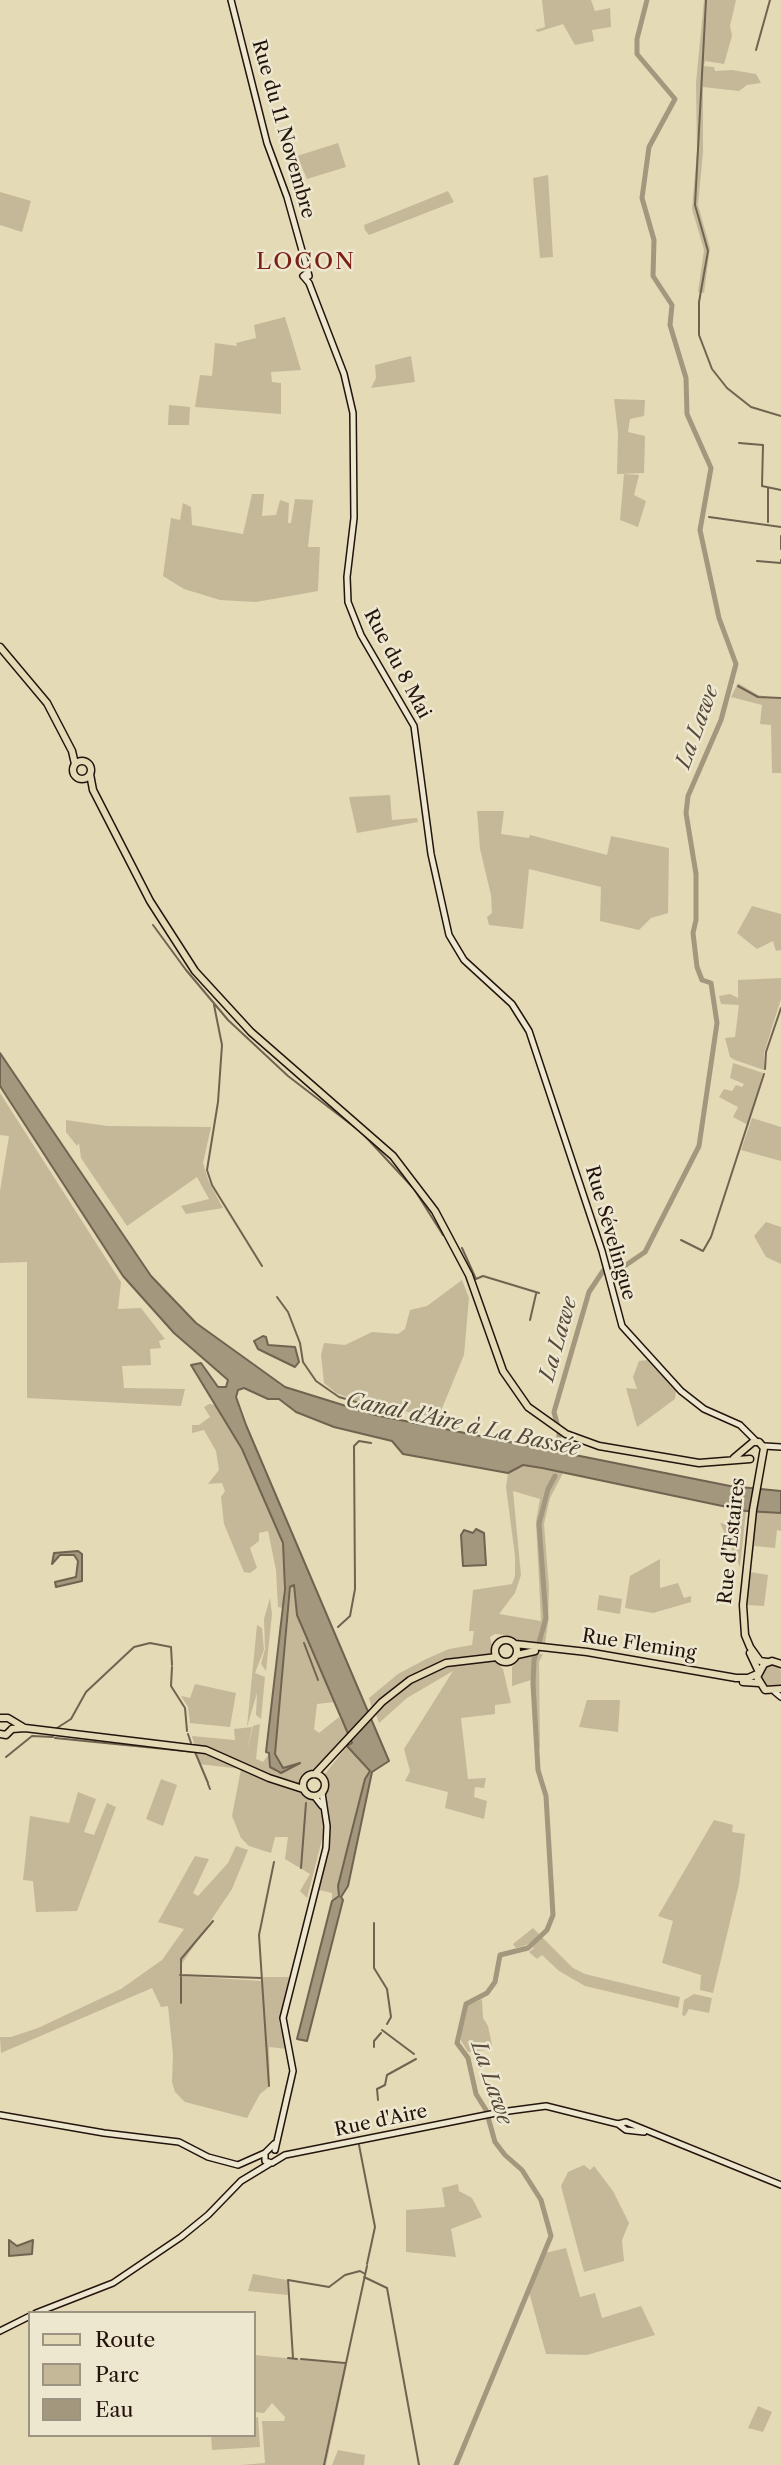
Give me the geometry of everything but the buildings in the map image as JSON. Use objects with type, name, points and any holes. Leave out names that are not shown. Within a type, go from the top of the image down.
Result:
[{"type":"main road","name":"Rue du 11 Novembre","points":[[231,0],[262,125],[287,197],[307,275]]},
{"type":"main road","name":"Rue du 8 Mai","points":[[307,275],[344,374],[353,413],[354,518],[347,586],[350,610],[366,645],[414,726],[433,864],[451,941],[468,965],[507,999]]},
{"type":"main road","points":[[0,647],[33,683],[79,762],[90,766],[93,790],[156,911],[208,987],[271,1051],[393,1156],[435,1211],[469,1275],[503,1371],[528,1408],[566,1434],[600,1446],[676,1461],[699,1463],[751,1460]]},
{"type":"main road","points":[[79,762],[74,774],[93,790]]},
{"type":"main road","points":[[82,779],[90,774]]},
{"type":"main road","name":"Rue Sévelingue","points":[[507,999],[534,1041],[606,1270],[617,1316],[630,1336],[693,1402],[744,1428],[757,1449]]},
{"type":"main road","points":[[733,1459],[757,1449]]},
{"type":"main road","points":[[751,1460],[757,1449]]},
{"type":"main road","points":[[751,1460],[757,1449]]},
{"type":"main road","name":"Rue d'Estaires","points":[[755,1485],[758,1476],[757,1449]]},
{"type":"main road","name":"Rue d'Estaires","points":[[751,1460],[755,1485]]},
{"type":"main road","points":[[755,1485],[745,1573],[745,1635],[755,1656],[767,1662],[781,1664]]},
{"type":"main road","name":"Rue d'Estaires","points":[[752,1510],[743,1562],[740,1625],[758,1672]]},
{"type":"main road","points":[[303,1785],[328,1763],[382,1702],[429,1670],[475,1658],[504,1640],[515,1644],[517,1654],[508,1662],[497,1657],[475,1658]]},
{"type":"main road","name":"Rue Fleming","points":[[515,1644],[538,1650],[758,1684],[765,1690],[779,1693]]},
{"type":"main road","points":[[495,1648],[497,1657]]},
{"type":"main road","name":"Rue Fleming","points":[[517,1654],[538,1650],[587,1652],[736,1678],[748,1678],[758,1672]]},
{"type":"main road","points":[[758,1684],[758,1672],[767,1662]]},
{"type":"main road","points":[[0,1718],[8,1718],[12,1726]]},
{"type":"main road","points":[[12,1726],[206,1750],[288,1783],[303,1785],[325,1812]]},
{"type":"main road","points":[[0,1734],[8,1734],[12,1726]]},
{"type":"main road","points":[[41,2311],[113,2283],[212,2212],[241,2181],[270,2156],[293,2071],[283,2018],[327,1834],[323,1779],[328,1763]]},
{"type":"main road","points":[[314,1774],[323,1779]]},
{"type":"main road","points":[[315,1797],[323,1793]]},
{"type":"main road","name":"Rue d'Aire","points":[[270,2156],[546,2106],[618,2124],[626,2130],[649,2132],[781,2185]]},
{"type":"main road","points":[[0,2115],[87,2131],[179,2142],[231,2164],[242,2164],[252,2158],[270,2156]]},
{"type":"main road","points":[[252,2158],[258,2169]]},
{"type":"main road","points":[[0,2331],[28,2317]]},
{"type":"green space","points":[[542,0],[591,0],[595,11],[610,8],[611,27],[592,30],[594,41],[575,45],[563,24],[538,32],[535,30],[545,27]]},
{"type":"green space","points":[[704,0],[736,0],[730,26],[732,36],[724,64],[705,61],[704,66],[714,67],[715,71],[732,70],[756,74],[761,83],[747,85],[739,91],[703,87],[703,152],[698,205],[710,248],[704,293],[698,292],[704,250],[692,209],[697,151],[696,83]]},
{"type":"green space","points":[[338,143],[346,167],[307,179],[297,156]]},
{"type":"green space","points":[[548,175],[553,257],[540,258],[533,178]]},
{"type":"green space","points":[[448,191],[454,202],[369,235],[365,230],[364,225]]},
{"type":"green space","points":[[0,192],[31,201],[22,232],[0,225]]},
{"type":"green space","points":[[285,317],[301,370],[271,372],[272,382],[281,383],[281,414],[195,407],[200,375],[212,376],[215,343],[237,346],[236,343],[256,338],[254,325]]},
{"type":"green space","points":[[411,356],[415,382],[371,388],[376,378],[375,365]]},
{"type":"green space","points":[[614,399],[645,400],[644,416],[630,419],[628,432],[645,436],[644,473],[617,474],[618,433]]},
{"type":"green space","points":[[169,405],[190,407],[189,425],[168,425]]},
{"type":"green space","points":[[624,474],[639,475],[634,495],[646,501],[638,527],[620,520]]},
{"type":"green space","points":[[252,494],[264,494],[262,516],[276,515],[280,500],[289,503],[288,523],[291,523],[295,499],[313,500],[308,547],[320,547],[318,591],[256,602],[220,600],[184,589],[163,576],[171,518],[180,520],[183,503],[191,507],[192,525],[243,534]]},
{"type":"green space","points":[[738,683],[758,695],[781,699],[781,773],[772,773],[771,725],[760,724],[762,705],[731,697]]},
{"type":"green space","points":[[390,795],[392,820],[417,818],[418,822],[357,833],[349,797]]},
{"type":"green space","points":[[477,811],[504,811],[501,834],[529,838],[530,835],[607,855],[611,836],[669,848],[668,913],[651,918],[639,930],[600,921],[601,887],[529,869],[523,929],[489,925],[487,917],[492,913],[491,895],[480,849]]},
{"type":"green space","points":[[752,906],[781,914],[781,950],[776,951],[773,941],[757,949],[737,933]]},
{"type":"green space","points":[[781,978],[781,999],[764,1053],[764,1070],[730,1057],[725,1038],[735,1037],[739,1005],[721,1004],[719,996],[730,994],[738,998],[738,980]]},
{"type":"green space","points":[[733,1063],[763,1073],[748,1125],[733,1117],[738,1107],[719,1097],[724,1089],[732,1091],[736,1085],[742,1087],[744,1084],[730,1078]]},
{"type":"green space","points":[[0,1093],[121,1282],[118,1309],[141,1308],[165,1339],[159,1341],[161,1348],[150,1349],[151,1365],[122,1366],[124,1388],[185,1389],[181,1406],[27,1398],[27,1262],[0,1263],[0,1191],[9,1136],[0,1135]]},
{"type":"green space","points":[[752,1118],[781,1127],[781,1161],[741,1150]]},
{"type":"green space","points":[[66,1120],[107,1126],[211,1127],[203,1163],[209,1182],[223,1208],[186,1214],[181,1206],[209,1199],[197,1177],[127,1226],[81,1158],[79,1143],[77,1146],[66,1132]]},
{"type":"green space","points":[[766,1222],[781,1227],[781,1264],[766,1257],[754,1236]]},
{"type":"green space","points":[[462,1280],[469,1298],[464,1355],[438,1418],[359,1402],[336,1393],[324,1383],[321,1355],[324,1343],[345,1345],[372,1332],[398,1334],[405,1329],[410,1310],[427,1306]]},
{"type":"green space","points":[[648,1360],[676,1390],[675,1399],[637,1427],[626,1388],[637,1389],[633,1377],[639,1361]]},
{"type":"green space","points":[[209,1404],[216,1405],[223,1414],[242,1449],[278,1530],[285,1555],[283,1608],[278,1607],[276,1570],[268,1531],[259,1533],[259,1541],[250,1548],[257,1568],[250,1573],[244,1572],[224,1524],[221,1497],[225,1491],[222,1483],[208,1484],[219,1470],[216,1451],[204,1430],[192,1433],[192,1425],[199,1425],[210,1417],[204,1407]]},
{"type":"green space","points":[[523,1465],[563,1473],[550,1498],[544,1524],[549,1588],[545,1644],[520,1643],[506,1635],[495,1634],[490,1637],[496,1661],[503,1669],[511,1703],[495,1705],[495,1714],[461,1718],[468,1779],[486,1778],[484,1788],[475,1787],[474,1797],[487,1801],[484,1819],[445,1808],[448,1792],[405,1781],[410,1771],[404,1749],[453,1671],[407,1698],[379,1723],[376,1714],[384,1705],[380,1700],[372,1708],[369,1698],[398,1674],[426,1659],[449,1649],[472,1645],[474,1631],[469,1631],[473,1590],[512,1584],[515,1576],[515,1556],[506,1487],[508,1474]],"holes":[[[513,1491],[540,1499],[536,1521],[541,1621],[499,1614],[515,1593],[521,1575]]]},
{"type":"green space","points":[[732,1509],[746,1511],[740,1567],[720,1523],[728,1525]]},
{"type":"green space","points":[[757,1511],[781,1513],[781,1531],[777,1530],[775,1548],[754,1546],[750,1572],[768,1575],[764,1606],[746,1605],[744,1602]]},
{"type":"green space","points":[[660,1559],[660,1588],[678,1583],[684,1598],[691,1596],[691,1602],[653,1613],[625,1608],[630,1576]]},
{"type":"green space","points":[[295,1585],[297,1615],[335,1702],[317,1704],[314,1729],[319,1733],[339,1717],[348,1734],[322,1766],[300,1780],[302,1792],[320,1807],[325,1828],[307,1898],[300,1891],[310,1874],[285,1859],[288,1837],[275,1837],[271,1853],[249,1846],[241,1838],[232,1816],[241,1769],[199,1764],[192,1736],[235,1740],[234,1729],[252,1727],[247,1751],[253,1726],[260,1724],[256,1759],[263,1762],[269,1754],[270,1767],[277,1773],[299,1762],[283,1768],[275,1754],[291,1587]]},
{"type":"green space","points":[[599,1595],[622,1599],[620,1614],[597,1610]]},
{"type":"green space","points":[[270,1598],[272,1614],[266,1671],[261,1664],[265,1649],[264,1619]]},
{"type":"green space","points":[[257,1625],[262,1628],[264,1650],[255,1673],[265,1677],[261,1719],[256,1715],[257,1693],[247,1727]]},
{"type":"green space","points":[[523,1654],[543,1654],[539,1662],[540,1749],[536,1748],[531,1680],[512,1686],[512,1667]]},
{"type":"green space","points":[[766,1666],[776,1666],[782,1672],[782,1682],[776,1688],[766,1688],[760,1682],[760,1672]]},
{"type":"green space","points":[[195,1684],[236,1693],[230,1727],[190,1723],[188,1707],[181,1696],[190,1698]]},
{"type":"green space","points":[[587,1700],[620,1700],[618,1732],[579,1727]]},
{"type":"green space","points":[[347,1746],[370,1772],[338,1886],[339,1897],[332,1901],[332,1893],[319,1890],[330,1827],[325,1797],[325,1774]]},
{"type":"green space","points":[[161,1779],[177,1785],[163,1826],[146,1819]]},
{"type":"green space","points":[[78,1792],[96,1799],[84,1832],[94,1835],[107,1803],[116,1807],[77,1911],[36,1912],[33,1881],[23,1880],[30,1816],[69,1823]]},
{"type":"green space","points":[[714,1820],[733,1825],[732,1832],[745,1834],[739,1884],[713,1993],[700,1990],[701,1975],[662,1963],[673,1921],[658,1916]]},
{"type":"green space","points":[[236,1846],[248,1850],[232,1889],[181,1965],[182,1976],[263,1981],[263,1977],[290,1977],[279,2022],[287,2049],[269,2047],[270,2086],[260,2094],[247,2118],[185,2102],[175,2092],[172,2082],[173,2055],[168,2006],[161,2007],[152,1988],[1,2053],[0,2037],[11,2037],[38,2028],[121,1989],[162,1960],[184,1929],[158,1922],[195,1856],[209,1859],[193,1893],[198,1896],[228,1863]]},
{"type":"green space","points":[[533,1928],[573,1968],[585,1974],[680,1997],[678,2008],[585,1986],[559,1971],[542,1955],[537,1959],[529,1952],[534,1948],[530,1944],[516,1948],[513,1944]]},
{"type":"green space","points":[[694,1994],[712,1998],[709,2013],[689,2009],[685,2016],[682,2015],[684,2000]]},
{"type":"green space","points":[[482,1999],[483,2018],[488,2026],[492,2045],[487,2050],[468,2052],[460,2039],[467,2006]]},
{"type":"green space","points":[[584,2165],[590,2170],[594,2166],[613,2191],[629,2223],[622,2240],[624,2261],[584,2272],[561,2186],[568,2172]]},
{"type":"green space","points":[[458,2184],[459,2191],[472,2198],[482,2217],[451,2229],[456,2257],[406,2252],[406,2210],[445,2207],[442,2188]]},
{"type":"green space","points":[[566,2248],[580,2297],[595,2293],[602,2318],[641,2306],[655,2335],[587,2355],[546,2354],[529,2292],[545,2253]]},
{"type":"green space","points":[[253,2274],[287,2280],[288,2295],[248,2291]]},
{"type":"green space","points":[[256,2355],[347,2364],[326,2465],[241,2465],[265,2463],[262,2421],[284,2421],[285,2417],[272,2403],[264,2413],[256,2412]]},
{"type":"green space","points":[[758,2406],[772,2412],[763,2432],[748,2428]]},
{"type":"green space","points":[[256,2418],[260,2447],[212,2450],[211,2437],[256,2437]]},
{"type":"green space","points":[[338,2450],[365,2455],[364,2465],[332,2465]]},
{"type":"water","points":[[0,1053],[151,1276],[196,1323],[285,1387],[375,1415],[730,1486],[781,1491],[781,1513],[746,1511],[542,1468],[523,1465],[508,1473],[403,1454],[392,1441],[334,1427],[296,1412],[279,1399],[268,1399],[244,1388],[238,1390],[236,1397],[246,1425],[389,1761],[372,1772],[348,1886],[341,1897],[343,1900],[307,2041],[297,2039],[332,1901],[339,1896],[338,1886],[365,1779],[370,1771],[347,1746],[352,1743],[297,1615],[294,1585],[290,1587],[275,1754],[283,1768],[300,1763],[281,1773],[270,1767],[269,1753],[266,1752],[285,1589],[283,1543],[242,1449],[191,1365],[201,1363],[218,1387],[226,1387],[228,1380],[174,1333],[123,1276],[0,1086]]},
{"type":"water","points":[[266,1337],[268,1345],[295,1347],[299,1362],[295,1367],[258,1349],[254,1341]]},
{"type":"water","points":[[476,1529],[484,1533],[486,1565],[463,1566],[461,1535],[464,1530],[473,1533]]},
{"type":"water","points":[[78,1551],[82,1554],[82,1581],[56,1587],[55,1582],[76,1577],[78,1561],[74,1555],[60,1555],[52,1564],[54,1553]]},
{"type":"water","points":[[9,2240],[17,2246],[33,2240],[32,2254],[9,2256]]},
{"type":"waterway","name":"La Lawe","points":[[559,1446],[559,1431],[554,1412],[589,1292],[603,1271],[626,1265],[645,1252],[699,1146],[717,1023],[711,983],[702,980],[697,967],[693,933],[696,920],[696,874],[686,813],[688,796],[721,720],[736,664],[719,618],[700,530],[711,468],[687,414],[686,378],[670,325],[672,305],[653,276],[654,240],[642,198],[649,147],[675,99],[637,54],[637,39],[647,0]]},
{"type":"waterway","points":[[706,0],[695,205],[708,251],[699,302],[699,335],[712,369],[727,388],[751,407],[781,416]]},
{"type":"waterway","points":[[756,50],[770,0]]},
{"type":"waterway","points":[[739,443],[763,445],[762,486],[781,490]]},
{"type":"waterway","points":[[768,488],[768,522]]},
{"type":"waterway","points":[[709,517],[781,527]]},
{"type":"waterway","points":[[781,536],[781,549]]},
{"type":"waterway","points":[[757,561],[781,563],[781,560]]},
{"type":"waterway","points":[[738,686],[758,697],[781,698]]},
{"type":"waterway","points":[[153,925],[228,1020],[288,1076],[357,1129]]},
{"type":"waterway","points":[[214,1005],[222,1045],[218,1102],[207,1170],[212,1185],[262,1266]]},
{"type":"waterway","points":[[765,1069],[766,1052],[781,1008]]},
{"type":"waterway","points":[[681,1240],[703,1251],[711,1237],[764,1074]]},
{"type":"waterway","points":[[364,1135],[414,1189],[443,1235]]},
{"type":"waterway","points":[[462,1248],[476,1279],[483,1276],[539,1293]]},
{"type":"waterway","points":[[530,1320],[536,1294]]},
{"type":"waterway","name":"Canal d'Aire à La Bassée","points":[[277,1297],[288,1312],[300,1343],[303,1362],[316,1381],[339,1397],[380,1409]]},
{"type":"waterway","points":[[338,1627],[350,1616],[355,1589],[354,1446],[359,1441],[371,1443]]},
{"type":"waterway","name":"La Lawe","points":[[456,2465],[551,2236],[541,2200],[522,2170],[495,2142],[486,2110],[476,2094],[468,2058],[457,2043],[466,2004],[487,1993],[495,1982],[500,1955],[528,1948],[547,1930],[553,1915],[546,1796],[538,1770],[533,1684],[534,1660],[546,1618],[539,1524],[548,1489],[555,1476]]},
{"type":"waterway","points":[[57,1728],[71,1719],[86,1692],[134,1647],[150,1643],[171,1647],[172,1665]]},
{"type":"waterway","points":[[304,1643],[318,1680]]},
{"type":"waterway","points":[[172,1667],[171,1686],[185,1708],[187,1731]]},
{"type":"waterway","points":[[188,1734],[191,1743]]},
{"type":"waterway","points":[[6,1757],[32,1736],[53,1737]]},
{"type":"waterway","points":[[55,1738],[195,1752]]},
{"type":"waterway","points":[[195,1752],[208,1783]]},
{"type":"waterway","points":[[208,1784],[210,1789]]},
{"type":"waterway","points":[[301,1868],[306,1803]]},
{"type":"waterway","points":[[269,2086],[259,1935],[274,1862]]},
{"type":"waterway","points":[[181,2003],[181,1959],[213,1921]]},
{"type":"waterway","points":[[374,1923],[374,1968],[387,1989],[391,2017],[387,2024]]},
{"type":"waterway","points":[[180,1975],[261,1978]]},
{"type":"waterway","points":[[382,2030],[414,2054]]},
{"type":"waterway","points":[[374,2047],[374,2041],[381,2033]]},
{"type":"waterway","points":[[378,2100],[377,2089],[385,2085],[387,2075],[416,2059]]},
{"type":"waterway","points":[[359,2145],[375,2227],[367,2264]]},
{"type":"waterway","points":[[324,2465],[367,2266]]},
{"type":"waterway","points":[[293,2358],[288,2280],[329,2287],[345,2275],[360,2271],[365,2274]]},
{"type":"waterway","points":[[364,2277],[387,2288],[419,2465]]},
{"type":"waterway","points":[[288,2358],[297,2359]]},
{"type":"waterway","points":[[301,2359],[345,2363]]},
{"type":"district","name":"LOCON","points":[[306,262]]}]
